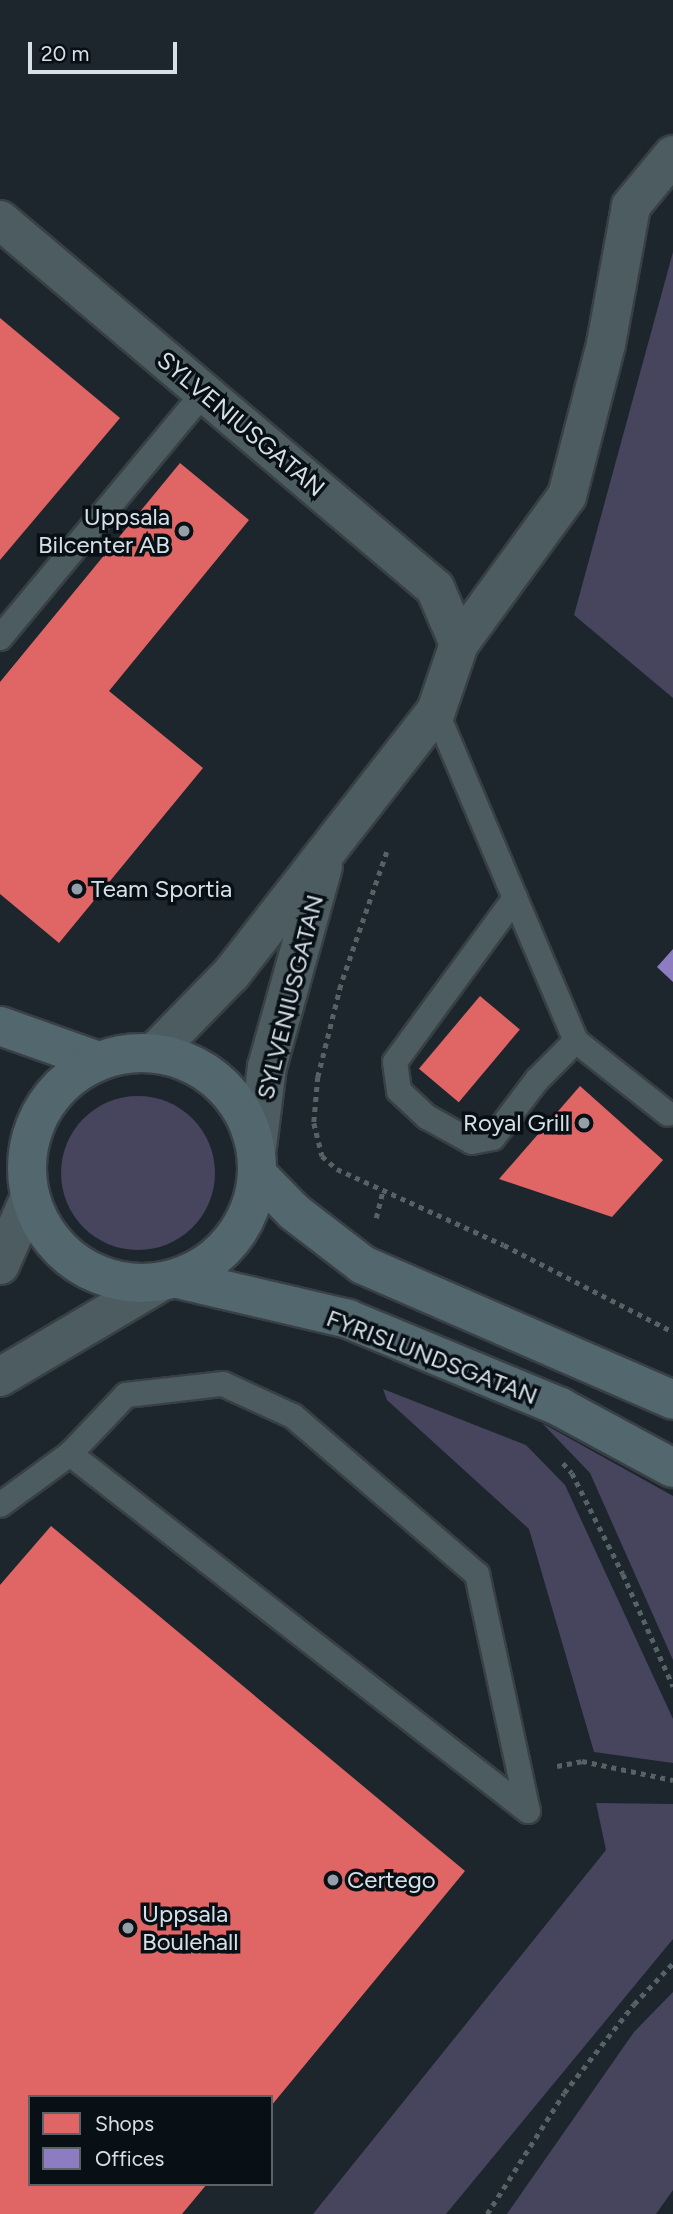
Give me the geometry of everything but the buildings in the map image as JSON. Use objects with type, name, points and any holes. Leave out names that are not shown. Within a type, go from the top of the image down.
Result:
[{"type":"main road","points":[[0,1026],[99,1061]]},
{"type":"main road","points":[[28,1182],[32,1133],[47,1103],[69,1079],[99,1061],[154,1053],[190,1063],[221,1083],[244,1112],[258,1161],[294,1212],[363,1265],[673,1400]]},
{"type":"main road","points":[[0,1139],[28,1182],[43,1228],[64,1254],[92,1273],[124,1283],[167,1281],[209,1264],[234,1240],[251,1209],[258,1161]]},
{"type":"main road","name":"FYRISLUNDSGATAN","points":[[167,1281],[348,1319],[560,1407],[673,1468]]},
{"type":"street","name":"SYLVENIUSGATAN","points":[[154,1053],[231,974],[436,711],[459,644],[567,496],[606,344],[631,206],[673,155]]},
{"type":"street","name":"SYLVENIUSGATAN","points":[[0,220],[435,588],[459,644]]},
{"type":"street","name":"SYLVENIUSGATAN","points":[[258,1161],[267,1067],[329,848]]},
{"type":"street","points":[[0,1265],[28,1182]]},
{"type":"street","points":[[0,1377],[167,1281]]},
{"type":"lane","points":[[0,638],[204,392]]},
{"type":"lane","points":[[436,711],[576,1041],[668,1114]]},
{"type":"lane","points":[[515,898],[395,1062],[399,1091],[426,1116],[472,1142],[493,1138],[537,1080],[576,1041]]},
{"type":"lane","points":[[0,1505],[69,1454],[126,1395],[223,1384],[293,1416],[477,1574],[528,1811],[69,1454]]},
{"type":"path","points":[[392,838],[341,985],[318,1077],[314,1123],[323,1156],[337,1169],[504,1245],[673,1332]]},
{"type":"path","points":[[556,1456],[572,1473],[673,1686]]},
{"type":"path","points":[[520,1773],[582,1761],[673,1780]]},
{"type":"path","points":[[487,2214],[564,2092],[634,2004],[673,1963]]},
{"type":"shaded area","points":[[673,252],[673,698],[574,615]]},
{"type":"shaded area","points":[[138,1096],[168,1102],[193,1118],[209,1143],[215,1173],[209,1203],[193,1228],[168,1244],[138,1250],[108,1244],[83,1228],[67,1203],[61,1173],[67,1143],[83,1118],[108,1102]]},
{"type":"shaded area","points":[[383,1389],[526,1445],[565,1485],[673,1719],[673,1763],[594,1752],[529,1529],[387,1400]]},
{"type":"shaded area","points":[[542,1423],[673,1496],[673,1660],[590,1473]]},
{"type":"shaded area","points":[[596,1803],[673,1804],[673,1939],[446,2214],[313,2214],[606,1850]]},
{"type":"shaded area","points":[[673,1992],[673,2190],[656,2214],[507,2214],[634,2032]]},
{"type":"place","name":"Uppsala Bilcenter AB","points":[[184,531]]},
{"type":"place","name":"Team Sportia","points":[[77,889]]},
{"type":"place","name":"Royal Grill","points":[[584,1123]]},
{"type":"place","name":"Certego","points":[[333,1880]]},
{"type":"place","name":"Uppsala Boulehall","points":[[128,1928]]}]
